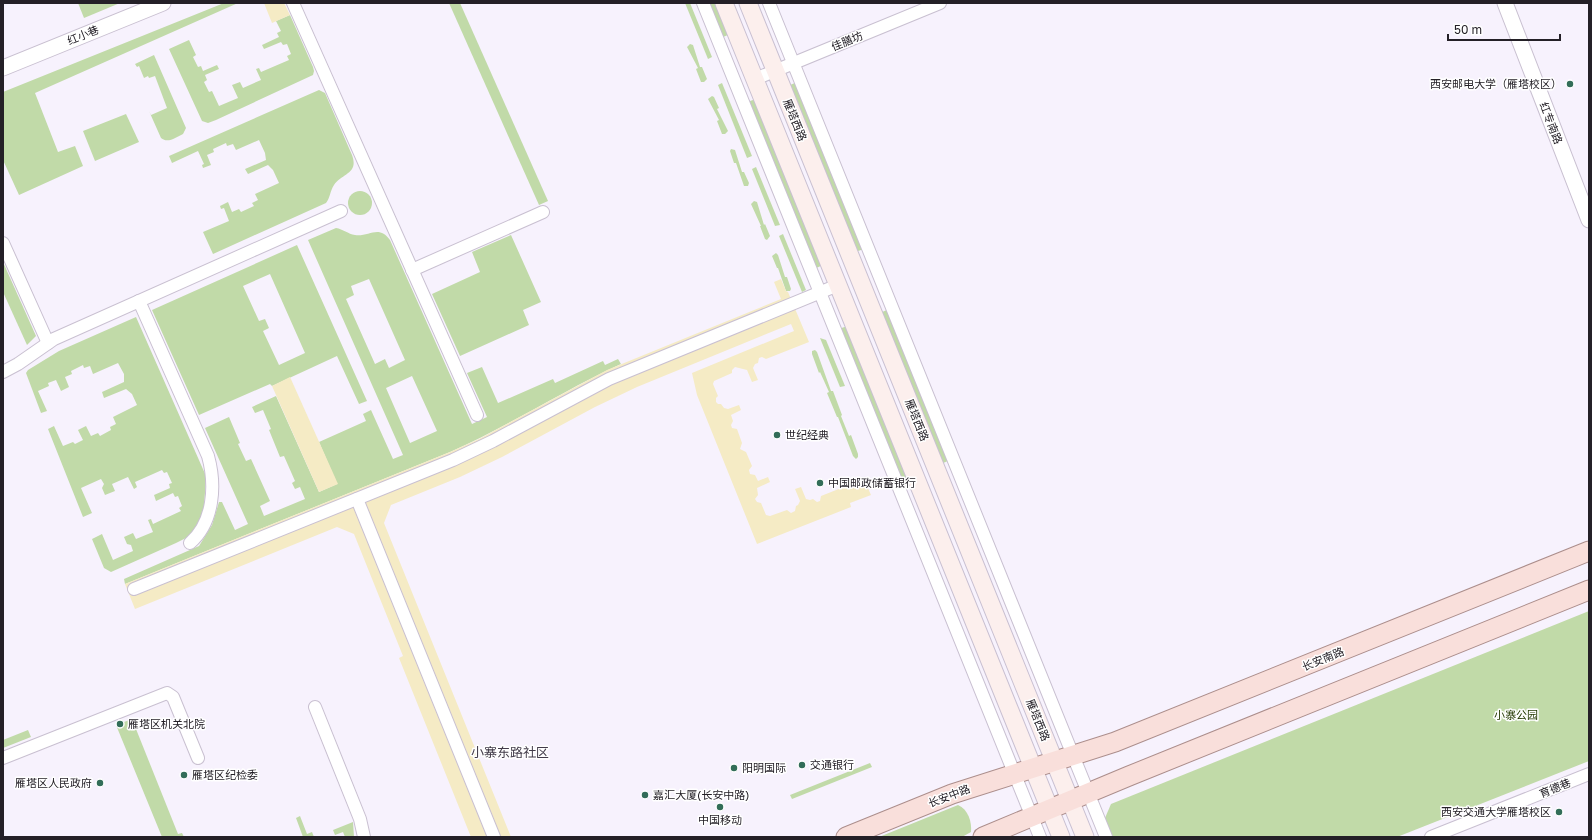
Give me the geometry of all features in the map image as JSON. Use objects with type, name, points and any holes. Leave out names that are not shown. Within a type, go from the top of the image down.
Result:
[{"type":"main road","name":"雁塔西路","points":[[724,3],[1061,837]]},
{"type":"main road","name":"雁塔西路","points":[[748,3],[1085,837]]},
{"type":"main road","name":"长安南路","points":[[1055,762],[1122,740],[1589,551]]},
{"type":"main road","points":[[983,837],[1589,590]]},
{"type":"main road","name":"长安中路","points":[[846,837],[952,794],[1055,762]]},
{"type":"street","name":"红小巷","points":[[3,68],[163,3]]},
{"type":"street","points":[[293,3],[477,415]]},
{"type":"street","points":[[703,3],[1040,837]]},
{"type":"street","points":[[769,3],[1106,837]]},
{"type":"street","name":"佳膳坊","points":[[754,79],[940,3]]},
{"type":"street","name":"红专南路","points":[[1505,3],[1589,220]]},
{"type":"street","points":[[3,372],[18,364],[48,343],[341,211]]},
{"type":"street","points":[[412,270],[543,212]]},
{"type":"street","points":[[3,243],[48,343]]},
{"type":"street","points":[[134,589],[472,451],[614,376],[838,285]]},
{"type":"street","points":[[139,301],[208,456],[211,466],[213,485],[212,503],[207,520],[198,535],[190,543]]},
{"type":"street","points":[[357,499],[494,837]]},
{"type":"street","points":[[3,758],[166,693],[171,694],[173,697],[198,758]]},
{"type":"street","points":[[315,707],[360,818],[364,837]]},
{"type":"street","name":"育德巷","points":[[1431,837],[1589,774]]},
{"type":"green space","points":[[78,3],[120,3],[84,18]]},
{"type":"green space","points":[[224,3],[238,3],[35,93],[58,152],[75,146],[83,166],[19,195],[3,160],[3,92]]},
{"type":"green space","points":[[449,3],[460,3],[548,201],[539,205]]},
{"type":"green space","points":[[685,3],[690,3],[712,57],[708,59]]},
{"type":"green space","points":[[707,3],[717,3],[730,34],[721,38]]},
{"type":"green space","points":[[290,15],[313,67],[313,75],[216,120],[208,123],[202,121],[169,49],[189,40],[196,55],[193,57],[198,67],[201,66],[203,71],[217,65],[219,69],[205,75],[207,80],[204,82],[209,92],[212,91],[219,106],[238,98],[232,85],[240,82],[243,88],[261,80],[256,69],[259,68],[261,72],[289,60],[287,56],[291,54],[287,44],[283,45],[281,42],[264,49],[262,45],[279,37],[277,33],[281,31],[276,21]]},
{"type":"green space","points":[[690,44],[693,45],[700,67],[702,67],[707,79],[704,82],[701,82],[696,69],[698,68],[687,47]]},
{"type":"green space","points":[[154,55],[186,128],[183,134],[169,140],[164,140],[161,138],[149,111],[151,115],[167,108],[155,76],[149,78],[148,76],[144,78],[139,66],[137,67],[135,64]]},
{"type":"green space","points":[[797,82],[864,249],[855,252],[788,86]]},
{"type":"green space","points":[[722,83],[752,156],[747,158],[718,85]]},
{"type":"green space","points":[[319,90],[325,93],[352,155],[354,161],[351,170],[337,181],[326,203],[213,254],[203,232],[229,221],[224,208],[221,209],[220,206],[228,202],[232,212],[239,209],[241,212],[254,206],[252,203],[258,200],[255,194],[279,183],[273,170],[268,165],[248,174],[245,169],[266,160],[265,153],[259,140],[236,150],[233,144],[227,146],[226,143],[213,149],[214,152],[207,155],[211,165],[203,168],[202,165],[204,164],[198,151],[172,163],[169,156]]},
{"type":"green space","points":[[712,96],[714,97],[719,108],[717,109],[728,131],[725,134],[722,134],[717,121],[719,120],[708,99]]},
{"type":"green space","points":[[756,99],[823,265],[814,269],[747,102]]},
{"type":"green space","points":[[126,114],[139,142],[95,161],[83,131]]},
{"type":"green space","points":[[731,149],[735,150],[742,172],[744,172],[749,183],[748,186],[744,186],[736,163],[734,163],[730,151]]},
{"type":"green space","points":[[756,167],[780,225],[775,226],[752,169]]},
{"type":"green space","points":[[360,191],[369,194],[372,203],[369,212],[360,215],[351,212],[348,203],[351,194]]},
{"type":"green space","points":[[754,201],[757,202],[764,225],[765,224],[770,236],[767,240],[765,239],[751,204]]},
{"type":"green space","points":[[336,228],[355,235],[378,232],[386,235],[390,240],[472,424],[487,417],[467,373],[482,367],[498,403],[553,379],[555,383],[603,361],[605,365],[618,359],[621,364],[450,452],[125,584],[124,579],[199,546],[212,525],[219,502],[222,502],[235,530],[248,524],[205,428],[229,417],[240,443],[238,444],[246,461],[251,459],[270,501],[260,506],[264,516],[305,499],[300,487],[295,489],[292,483],[295,481],[284,456],[280,457],[263,410],[255,413],[252,407],[276,396],[319,492],[337,484],[319,442],[366,421],[363,414],[371,410],[393,459],[403,455],[308,240]],"holes":[[[369,279],[405,360],[389,368],[385,359],[375,364],[346,299],[354,295],[351,286]],[[412,376],[437,431],[410,443],[386,388]]]},
{"type":"green space","points":[[783,234],[806,290],[802,292],[779,236]]},
{"type":"green space","points":[[511,235],[541,302],[523,310],[529,325],[460,356],[432,294],[480,272],[472,252]]},
{"type":"green space","points":[[297,245],[367,401],[359,404],[337,356],[272,386],[270,384],[199,415],[152,310]],"holes":[[[270,274],[305,353],[279,365],[263,331],[269,328],[265,319],[259,321],[243,286]]]},
{"type":"green space","points":[[776,253],[785,277],[787,277],[791,289],[790,291],[786,291],[772,256]]},
{"type":"green space","points":[[3,262],[36,336],[27,345],[3,292]]},
{"type":"green space","points":[[889,309],[950,460],[941,464],[880,313]]},
{"type":"green space","points":[[136,317],[206,476],[204,508],[200,519],[190,536],[111,572],[104,568],[92,539],[102,534],[113,560],[133,551],[131,545],[127,544],[124,537],[133,533],[136,539],[153,532],[148,520],[151,519],[153,524],[181,511],[179,508],[182,506],[178,496],[175,497],[173,493],[156,501],[154,495],[170,488],[169,484],[172,483],[167,472],[164,473],[162,470],[135,482],[137,487],[134,489],[128,477],[112,484],[115,491],[105,495],[102,488],[104,484],[101,479],[81,488],[92,513],[83,517],[48,429],[54,426],[63,446],[73,442],[75,444],[83,440],[78,430],[86,426],[91,436],[98,433],[100,436],[111,430],[110,427],[116,424],[113,417],[137,405],[132,394],[126,389],[104,398],[102,392],[124,382],[124,374],[118,363],[93,374],[90,366],[84,368],[83,365],[71,371],[72,374],[65,377],[69,387],[61,391],[56,380],[48,383],[49,386],[38,391],[47,411],[41,413],[26,373],[28,370],[59,351]]},
{"type":"green space","points":[[848,326],[909,477],[899,480],[838,329]]},
{"type":"green space","points":[[820,338],[826,340],[845,386],[840,387]]},
{"type":"green space","points":[[815,350],[831,391],[833,391],[849,436],[851,435],[858,454],[856,459],[853,456],[827,393],[829,392],[820,372],[819,373],[812,354],[812,351]]},
{"type":"green space","name":"小寨公园","points":[[1589,611],[1589,761],[1397,837],[1107,837],[1102,825],[1111,804]]},
{"type":"green space","points":[[132,719],[178,834],[182,833],[184,837],[162,837],[116,725]]},
{"type":"green space","points":[[28,730],[31,737],[3,748],[3,740]]},
{"type":"green space","points":[[870,763],[872,767],[792,799],[790,795]]},
{"type":"green space","points":[[958,805],[967,813],[971,824],[971,832],[962,837],[879,837]]},
{"type":"green space","points":[[300,816],[307,834],[312,832],[314,837],[303,837],[296,818]]},
{"type":"green space","points":[[353,822],[354,837],[345,837],[343,832],[335,835],[333,830]]},
{"type":"sand","points":[[264,3],[284,3],[290,15],[272,23]]},
{"type":"sand","points":[[781,279],[809,342],[766,359],[762,357],[759,358],[758,363],[755,364],[753,368],[758,380],[752,382],[747,370],[735,367],[732,370],[732,373],[714,381],[713,384],[718,396],[716,398],[716,402],[728,409],[739,405],[741,410],[731,415],[733,421],[731,425],[732,428],[737,429],[742,443],[740,449],[746,452],[752,466],[749,470],[750,474],[755,475],[758,481],[768,477],[770,482],[757,488],[758,495],[755,499],[757,502],[761,503],[766,515],[770,516],[787,510],[791,513],[795,511],[796,506],[800,501],[795,489],[801,487],[806,499],[813,499],[817,502],[820,501],[821,496],[864,479],[871,495],[850,503],[851,507],[757,544],[697,395],[692,373],[794,331],[791,324],[637,387],[595,407],[502,457],[460,477],[391,505],[384,523],[511,837],[471,837],[399,658],[403,656],[354,534],[337,527],[135,609],[125,584],[450,452],[479,439],[607,370],[781,299],[774,282]]},
{"type":"sand","points":[[290,377],[338,484],[319,492],[272,386]]},
{"type":"place","name":"西安邮电大学（雁塔校区）","points":[[1570,84]]},
{"type":"place","name":"世纪经典","points":[[777,435]]},
{"type":"place","name":"中国邮政储蓄银行","points":[[820,483]]},
{"type":"place","name":"雁塔区机关北院","points":[[120,724]]},
{"type":"place","name":"交通银行","points":[[802,765]]},
{"type":"place","name":"阳明国际","points":[[734,768]]},
{"type":"place","name":"雁塔区纪检委","points":[[184,775]]},
{"type":"place","name":"雁塔区人民政府","points":[[100,783]]},
{"type":"place","name":"嘉汇大厦(长安中路)","points":[[645,795]]},
{"type":"place","name":"中国移动","points":[[720,807]]},
{"type":"place","name":"西安交通大学雁塔校区","points":[[1559,812]]},
{"type":"district","name":"小寨东路社区","points":[[510,752]]}]
